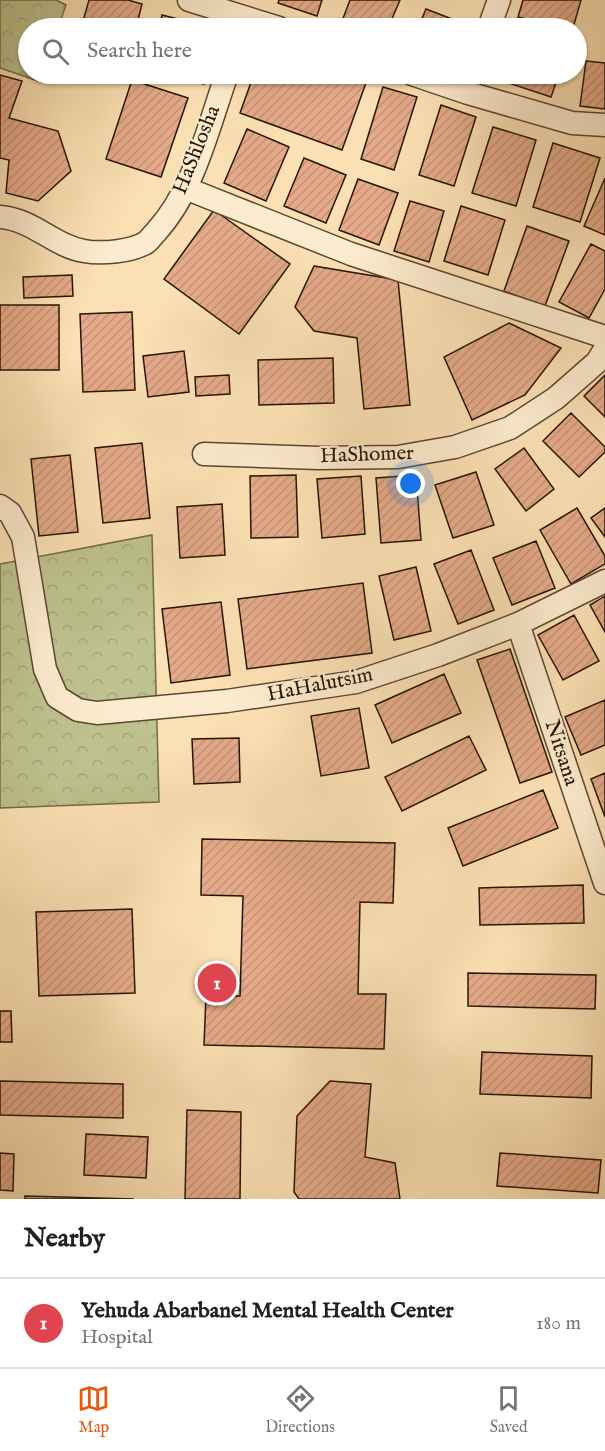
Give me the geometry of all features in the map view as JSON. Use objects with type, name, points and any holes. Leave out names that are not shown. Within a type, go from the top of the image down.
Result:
[{"type":"street","points":[[189,0],[246,15]]},
{"type":"street","points":[[493,18],[499,0]]},
{"type":"street","name":"HaShlosha","points":[[0,217],[20,221],[64,244],[83,251],[114,253],[146,242],[167,219],[191,177],[224,84]]},
{"type":"street","points":[[474,84],[572,123],[605,126]]},
{"type":"street","points":[[185,188],[351,254],[605,337]]},
{"type":"street","name":"HaShomer","points":[[204,454],[318,458],[398,457],[455,447],[510,428],[556,398],[597,362],[605,349]]},
{"type":"street","name":"HaHalutsim","points":[[0,506],[10,513],[22,537],[45,669],[57,698],[78,710],[97,713],[227,701],[356,682],[438,655],[518,624],[605,581]]},
{"type":"street","name":"Nitsana","points":[[518,624],[605,883]]},
{"type":"green space","points":[[0,0],[56,0],[66,5],[61,18],[18,18],[18,74],[0,68]]},
{"type":"green space","points":[[152,535],[159,802],[0,808],[0,564]]},
{"type":"building","points":[[89,0],[128,0],[142,4],[138,18],[84,18]]},
{"type":"building","points":[[279,0],[322,0],[317,16],[278,3]]},
{"type":"building","points":[[350,0],[400,0],[392,18],[343,18]]},
{"type":"building","points":[[523,0],[581,0],[576,18],[518,17]]},
{"type":"building","points":[[426,9],[449,18],[422,18]]},
{"type":"building","points":[[587,61],[605,63],[605,109],[580,106],[583,84],[587,84]]},
{"type":"building","points":[[0,75],[18,80],[18,84],[21,84],[9,118],[58,131],[71,171],[38,201],[6,193],[9,160],[0,158]]},
{"type":"building","points":[[131,84],[144,84],[188,98],[161,177],[106,159]]},
{"type":"building","points":[[250,84],[366,84],[342,150],[240,113]]},
{"type":"building","points":[[512,84],[556,84],[551,97]]},
{"type":"building","points":[[383,87],[417,97],[394,170],[361,159]]},
{"type":"building","points":[[441,105],[476,117],[454,186],[419,175]]},
{"type":"building","points":[[493,127],[536,140],[516,206],[472,193]]},
{"type":"building","points":[[247,129],[289,147],[266,201],[224,183]]},
{"type":"building","points":[[553,143],[600,158],[580,222],[533,207]]},
{"type":"building","points":[[304,158],[346,175],[326,223],[284,206]]},
{"type":"building","points":[[605,178],[605,235],[584,226]]},
{"type":"building","points":[[358,179],[398,193],[379,245],[339,230]]},
{"type":"building","points":[[410,201],[444,211],[429,262],[394,251]]},
{"type":"building","points":[[461,206],[505,220],[488,275],[444,261]]},
{"type":"building","points":[[214,210],[290,264],[239,334],[164,279]]},
{"type":"building","points":[[527,226],[569,241],[545,306],[504,291]]},
{"type":"building","points":[[591,244],[605,251],[605,289],[589,318],[559,302]]},
{"type":"building","points":[[314,266],[398,280],[410,405],[364,409],[357,338],[314,331],[295,307]]},
{"type":"building","points":[[72,275],[73,296],[24,298],[23,277]]},
{"type":"building","points":[[0,305],[59,305],[59,370],[0,370]]},
{"type":"building","points":[[132,312],[135,390],[83,392],[80,314]]},
{"type":"building","points":[[509,323],[561,348],[525,395],[472,420],[444,357]]},
{"type":"building","points":[[184,351],[189,392],[148,397],[143,356]]},
{"type":"building","points":[[333,358],[334,403],[259,405],[258,360]]},
{"type":"building","points":[[229,375],[230,394],[196,396],[195,377]]},
{"type":"building","points":[[605,375],[605,417],[584,396]]},
{"type":"building","points":[[571,413],[605,447],[605,452],[579,477],[543,441]]},
{"type":"building","points":[[142,443],[150,518],[103,523],[95,448]]},
{"type":"building","points":[[524,448],[554,489],[526,511],[495,469]]},
{"type":"building","points":[[70,455],[78,532],[39,536],[31,459]]},
{"type":"building","points":[[476,472],[494,525],[453,538],[435,485]]},
{"type":"building","points":[[296,475],[298,537],[251,538],[250,476]]},
{"type":"building","points":[[416,475],[421,540],[381,543],[376,478]]},
{"type":"building","points":[[361,476],[365,534],[322,538],[317,479]]},
{"type":"building","points":[[222,504],[225,555],[180,558],[177,507]]},
{"type":"building","points":[[577,508],[605,556],[605,564],[571,584],[540,530]]},
{"type":"building","points":[[605,508],[605,537],[591,518]]},
{"type":"building","points":[[536,541],[555,588],[512,605],[493,558]]},
{"type":"building","points":[[471,550],[494,610],[458,624],[434,564]]},
{"type":"building","points":[[416,567],[431,631],[394,640],[379,576]]},
{"type":"building","points":[[363,583],[372,653],[247,669],[238,599]]},
{"type":"building","points":[[605,596],[605,632],[590,605]]},
{"type":"building","points":[[221,602],[230,675],[171,683],[162,609]]},
{"type":"building","points":[[574,615],[599,661],[563,680],[538,635]]},
{"type":"building","points":[[510,649],[552,772],[520,783],[477,660]]},
{"type":"building","points":[[444,674],[461,713],[392,743],[375,705]]},
{"type":"building","points":[[605,700],[605,745],[581,755],[565,717]]},
{"type":"building","points":[[359,708],[369,768],[321,776],[311,716]]},
{"type":"building","points":[[469,736],[486,770],[402,811],[385,777]]},
{"type":"building","points":[[239,738],[240,782],[194,784],[192,739]]},
{"type":"building","points":[[605,773],[605,817],[591,779]]},
{"type":"building","points":[[543,790],[558,828],[463,866],[448,828]]},
{"type":"building","points":[[202,839],[395,843],[393,903],[360,902],[358,994],[386,994],[384,1049],[204,1045],[206,996],[240,996],[243,896],[201,895]]},
{"type":"building","points":[[583,885],[584,923],[480,925],[479,888]]},
{"type":"building","points":[[132,909],[135,993],[39,996],[36,912]]},
{"type":"building","points":[[468,973],[596,975],[595,1009],[468,1006]]},
{"type":"building","points":[[0,1011],[11,1011],[12,1042],[0,1042]]},
{"type":"building","points":[[482,1052],[592,1056],[591,1098],[480,1094]]},
{"type":"building","points":[[0,1081],[123,1084],[123,1118],[0,1115]]},
{"type":"building","points":[[330,1081],[371,1084],[365,1157],[395,1163],[400,1199],[299,1199],[294,1192],[297,1116]]},
{"type":"building","points":[[187,1110],[241,1112],[240,1199],[185,1199]]},
{"type":"building","points":[[86,1134],[148,1137],[146,1178],[84,1175]]},
{"type":"building","points":[[0,1153],[14,1154],[13,1191],[0,1190]]},
{"type":"building","points":[[500,1153],[601,1160],[598,1193],[497,1186]]},
{"type":"building","points":[[25,1196],[134,1199],[25,1199]]},
{"type":"place","name":"Yehuda Abarbanel Mental Health Center","points":[[217,983]]}]
